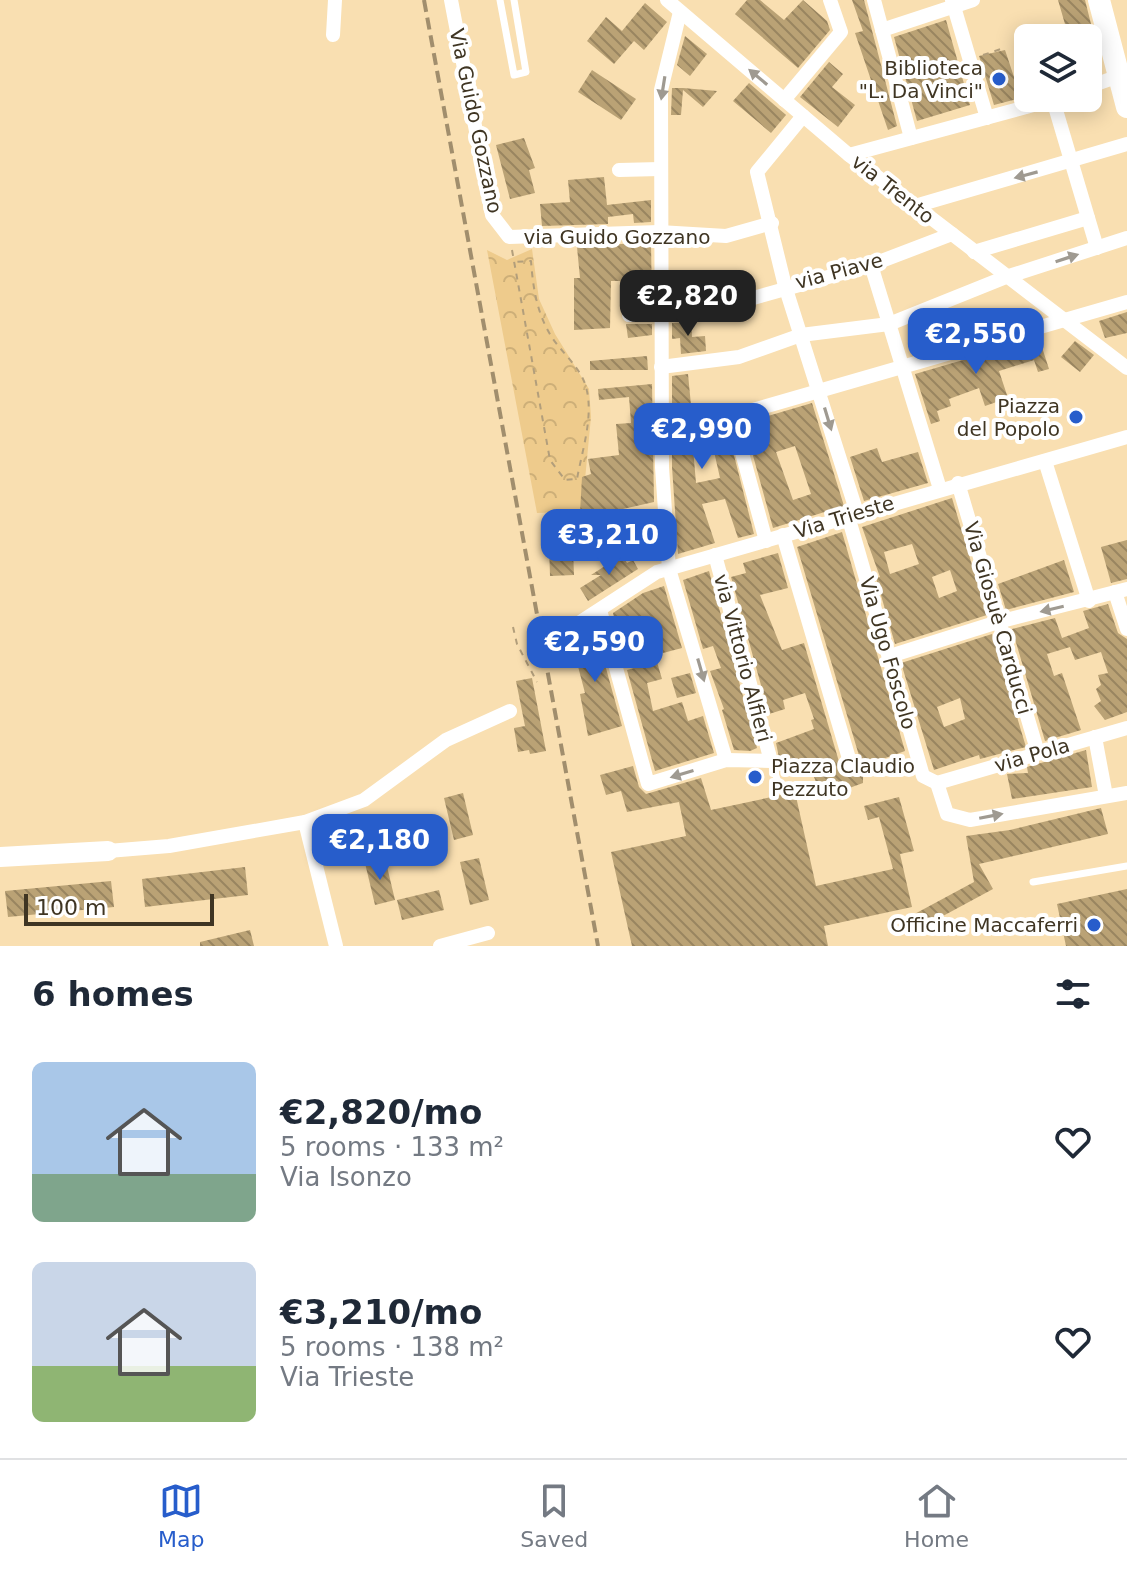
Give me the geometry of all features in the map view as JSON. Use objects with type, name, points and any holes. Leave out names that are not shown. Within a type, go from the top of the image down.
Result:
[{"type":"main road","points":[[1099,0],[1123,69]]},
{"type":"main road","points":[[1110,0],[1127,107]]},
{"type":"street","points":[[333,35],[335,0]]},
{"type":"street","name":"Via Guido Gozzano","points":[[451,0],[492,215],[509,237]]},
{"type":"street","name":"via Trento","points":[[667,0],[849,155],[1127,368]]},
{"type":"street","points":[[784,100],[841,32],[830,0]]},
{"type":"street","points":[[874,0],[911,138]]},
{"type":"street","points":[[882,30],[953,3],[973,0]]},
{"type":"street","points":[[953,3],[987,118]]},
{"type":"street","points":[[680,12],[661,90],[661,367],[669,569],[726,760]]},
{"type":"street","points":[[1102,80],[1123,69]]},
{"type":"street","points":[[849,155],[1014,111]]},
{"type":"street","points":[[1059,112],[1070,163],[1097,248]]},
{"type":"street","name":"Via Ugo Foscolo","points":[[803,116],[757,172],[772,223],[785,286],[819,391],[923,776],[937,783],[947,814],[970,820],[1106,796]]},
{"type":"street","points":[[915,206],[1127,144]]},
{"type":"street","points":[[619,170],[660,169]]},
{"type":"street","points":[[974,252],[1088,218]]},
{"type":"street","name":"via Guido Gozzano","points":[[509,237],[659,232],[726,236],[772,223]]},
{"type":"street","name":"via Piave","points":[[629,315],[703,312],[785,286],[871,265],[952,234]]},
{"type":"street","points":[[661,367],[739,357],[801,335],[889,324],[1006,277],[1127,238]]},
{"type":"street","points":[[871,265],[940,489]]},
{"type":"street","points":[[766,541],[732,416],[1127,302]]},
{"type":"street","name":"Via Trieste","points":[[574,626],[657,572],[958,483],[1127,437]]},
{"type":"street","points":[[1045,461],[1089,601]]},
{"type":"street","name":"Via Giosuè Carducci","points":[[958,483],[1038,753]]},
{"type":"street","points":[[783,535],[850,762]]},
{"type":"street","name":"via Vittorio Alfieri","points":[[715,555],[771,761]]},
{"type":"street","points":[[890,656],[998,622],[1121,591],[1127,629]]},
{"type":"street","points":[[600,610],[648,784],[726,760],[771,761]]},
{"type":"street","points":[[0,857],[169,846],[305,822],[364,800],[446,740],[510,711]]},
{"type":"street","name":"via Pola","points":[[937,783],[1127,728]]},
{"type":"street","points":[[1095,737],[1106,796],[1127,793]]},
{"type":"street","points":[[305,822],[336,946]]},
{"type":"street","points":[[440,946],[488,933]]},
{"type":"lane","points":[[500,0],[514,75],[526,72],[514,0]]},
{"type":"lane","points":[[771,761],[777,779]]},
{"type":"lane","points":[[1033,882],[1127,866]]},
{"type":"path","points":[[970,59],[1001,49]]},
{"type":"path","points":[[509,237],[550,460],[565,480],[577,479],[588,419],[588,393],[576,367],[544,323],[534,293],[531,261],[515,262]]},
{"type":"path","points":[[556,620],[559,636]]},
{"type":"path","points":[[513,627],[517,644],[537,682]]},
{"type":"green space","points":[[532,249],[539,299],[555,334],[589,389],[591,417],[582,511],[537,513],[487,250],[507,260]]},
{"type":"building","points":[[747,0],[760,0],[784,20],[803,0],[827,21],[830,30],[798,68],[735,14]]},
{"type":"building","points":[[852,0],[864,0],[897,126],[888,130],[855,33],[863,31]]},
{"type":"building","points":[[1058,0],[1085,0],[1091,24],[1065,24]]},
{"type":"building","points":[[645,3],[667,22],[644,50],[634,41],[614,64],[587,41],[606,17],[622,31]]},
{"type":"building","points":[[946,20],[970,105],[917,121],[894,37]]},
{"type":"building","points":[[685,36],[707,54],[690,76],[677,65]]},
{"type":"building","name":"Biblioteca \"L. Da Vinci\"","points":[[1005,50],[1014,77],[1014,100],[994,105],[979,56]]},
{"type":"building","points":[[829,62],[843,74],[832,87],[855,105],[838,127],[800,97]]},
{"type":"building","points":[[592,70],[636,99],[621,120],[578,92]]},
{"type":"building","points":[[749,83],[786,115],[771,133],[733,101]]},
{"type":"building","points":[[672,88],[717,91],[703,107],[683,90],[681,115],[671,115]]},
{"type":"building","points":[[524,138],[535,168],[529,170],[535,193],[510,199],[496,145]]},
{"type":"building","points":[[604,177],[607,205],[651,200],[651,222],[634,223],[633,214],[608,217],[608,224],[542,226],[540,204],[570,202],[568,180]]},
{"type":"building","points":[[651,242],[652,304],[624,307],[620,281],[611,281],[610,328],[574,330],[574,278],[580,278],[577,247]]},
{"type":"building","points":[[710,286],[710,300],[672,303],[672,287]]},
{"type":"building","points":[[1127,312],[1127,333],[1105,338],[1099,321]]},
{"type":"building","points":[[691,322],[692,337],[705,336],[706,351],[681,354],[680,338],[672,339],[672,323]]},
{"type":"building","points":[[626,324],[652,324],[652,335],[628,338]]},
{"type":"building","points":[[1039,338],[1049,369],[1038,372],[1034,360],[999,371],[1008,398],[985,406],[979,388],[949,399],[951,406],[937,411],[940,421],[931,424],[915,374]]},
{"type":"building","points":[[1075,341],[1094,355],[1080,372],[1061,357]]},
{"type":"building","points":[[647,356],[648,370],[590,370],[590,361]]},
{"type":"building","points":[[688,374],[691,405],[699,404],[701,420],[723,412],[754,534],[738,538],[725,499],[702,504],[715,543],[678,554],[672,467],[672,376]],"holes":[[[713,447],[720,478],[696,483],[693,448]]]},
{"type":"building","points":[[652,384],[654,502],[614,511],[620,542],[598,547],[592,519],[572,525],[574,575],[550,576],[548,514],[580,513],[582,477],[591,474],[588,459],[619,455],[616,424],[631,423],[629,397],[599,400],[598,389]]},
{"type":"building","points":[[812,403],[844,506],[773,528],[744,423]],"holes":[[[795,446],[811,494],[793,500],[776,452]]]},
{"type":"building","points":[[877,448],[882,462],[918,452],[928,483],[864,501],[850,457]]},
{"type":"building","points":[[952,498],[987,615],[895,644],[876,578],[880,577],[862,527]],"holes":[[[912,544],[919,564],[890,574],[884,552]],[[950,570],[957,591],[939,598],[932,577]]]},
{"type":"building","points":[[842,532],[905,751],[863,766],[863,783],[822,798],[811,769],[793,768],[782,772],[776,743],[814,729],[811,720],[814,719],[805,693],[783,700],[785,709],[769,714],[731,577],[746,573],[743,563],[778,553],[788,588],[760,595],[782,650],[804,643],[840,765],[847,771],[854,771],[860,759],[797,547]]},
{"type":"building","points":[[1127,540],[1127,579],[1111,583],[1101,547]]},
{"type":"building","points":[[622,555],[627,563],[633,560],[638,569],[588,601],[580,588],[601,575],[591,575]]},
{"type":"building","points":[[1064,560],[1074,592],[1006,610],[998,584]]},
{"type":"building","points":[[709,571],[757,748],[750,751],[734,750],[710,671],[721,668],[713,646],[703,649],[683,580]]},
{"type":"building","points":[[664,586],[682,648],[663,653],[659,636],[621,650],[613,613],[643,593]]},
{"type":"building","points":[[1108,604],[1118,633],[1127,639],[1127,712],[1105,720],[1094,706],[1101,701],[1096,689],[1101,685],[1098,675],[1108,673],[1101,652],[1075,660],[1070,647],[1047,654],[1054,676],[1062,673],[1081,730],[1045,741],[1012,629],[1055,618],[1062,638],[1089,628],[1083,611]]},
{"type":"building","points":[[594,625],[622,726],[588,736],[580,694],[585,693],[570,636]]},
{"type":"building","points":[[992,634],[1026,747],[980,759],[979,755],[934,770],[901,663]],"holes":[[[960,698],[965,719],[944,727],[937,707]]]},
{"type":"building","points":[[657,662],[662,679],[647,683],[653,711],[682,702],[688,721],[703,716],[714,753],[655,771],[627,670]]},
{"type":"building","points":[[690,673],[696,693],[677,698],[671,678]]},
{"type":"building","points":[[532,678],[546,751],[530,754],[529,750],[518,752],[514,728],[525,726],[516,681]]},
{"type":"building","points":[[1086,750],[1092,787],[1012,799],[1007,774],[1028,773],[1027,767]]},
{"type":"building","points":[[633,766],[639,787],[646,794],[701,778],[711,810],[795,792],[816,886],[893,869],[879,817],[868,820],[864,806],[899,797],[914,851],[900,854],[912,907],[824,926],[828,946],[632,946],[611,852],[686,836],[679,802],[627,812],[621,791],[606,795],[600,775]]},
{"type":"building","points":[[463,793],[473,835],[454,840],[444,798]]},
{"type":"building","points":[[1101,808],[1108,834],[979,864],[993,889],[917,930],[909,917],[974,882],[966,836],[1010,830]]},
{"type":"building","points":[[423,819],[427,845],[380,854],[376,826]]},
{"type":"building","points":[[385,858],[395,900],[375,905],[365,863]]},
{"type":"building","points":[[479,858],[489,900],[470,905],[460,862]]},
{"type":"building","points":[[245,867],[248,895],[145,907],[142,879]]},
{"type":"building","points":[[111,881],[114,907],[8,917],[5,891]]},
{"type":"building","name":"Officine Maccaferri","points":[[1127,889],[1127,946],[1066,946],[1057,904]]},
{"type":"building","points":[[439,890],[444,910],[402,920],[397,900]]},
{"type":"building","points":[[250,930],[254,946],[200,946],[200,942]]},
{"type":"railway","points":[[424,0],[598,946]]},
{"type":"place","name":"Biblioteca \"L. Da Vinci\"","points":[[999,79]]},
{"type":"place","name":"Piazza del Popolo","points":[[1076,417]]},
{"type":"place","name":"Piazza Claudio Pezzuto","points":[[755,777]]},
{"type":"place","name":"Officine Maccaferri","points":[[1094,925]]}]
